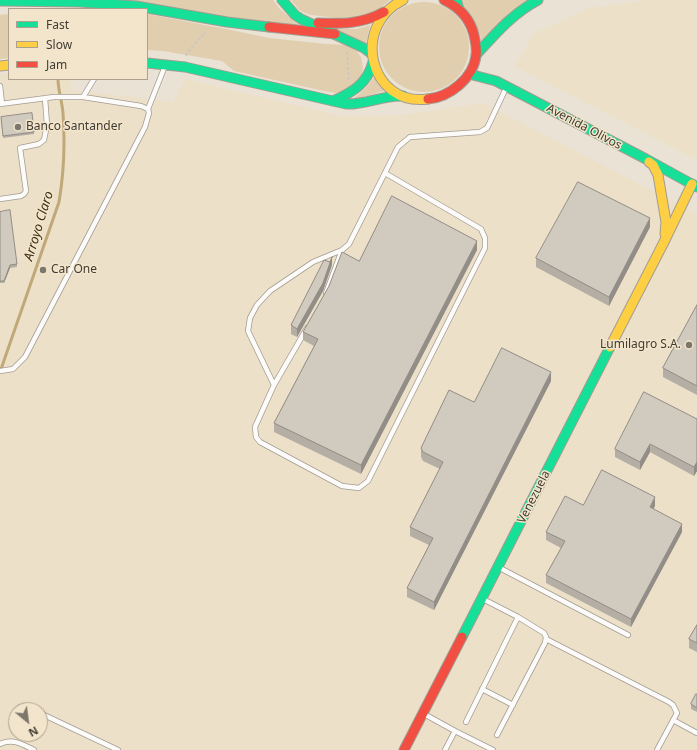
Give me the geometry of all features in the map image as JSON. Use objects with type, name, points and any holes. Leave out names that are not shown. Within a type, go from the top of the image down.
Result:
[{"type":"main road","points":[[282,0],[285,5],[301,19],[364,48],[372,58],[378,75],[382,81],[395,92],[413,99],[423,100],[446,94],[458,86],[469,74],[475,60],[474,34],[471,25],[459,9],[444,0]]},
{"type":"main road","points":[[309,22],[338,24],[354,23],[371,19],[403,0]]},
{"type":"main road","points":[[456,0],[459,9]]},
{"type":"main road","points":[[476,55],[506,22],[538,0]]},
{"type":"main road","points":[[0,1],[79,2],[147,8]]},
{"type":"main road","points":[[334,100],[354,91],[363,82],[372,68],[372,41],[375,28],[391,7]]},
{"type":"main road","points":[[148,8],[227,22],[335,34]]},
{"type":"main road","points":[[148,63],[185,67],[334,100],[346,104],[360,105],[381,98],[404,96]]},
{"type":"main road","name":"Avenida Olivos","points":[[469,74],[496,81],[646,159],[694,186]]},
{"type":"main road","points":[[646,159],[653,165],[658,175],[666,222],[663,244]]},
{"type":"main road","name":"Venezuela","points":[[404,750],[694,186]]},
{"type":"lane","points":[[250,24],[264,31]]},
{"type":"lane","points":[[325,38],[335,34]]},
{"type":"lane","points":[[0,371],[13,369],[25,357],[145,128],[149,113],[148,109],[165,65]]},
{"type":"lane","points":[[83,97],[93,80]]},
{"type":"lane","points":[[0,86],[1,104],[54,96],[83,97],[134,105],[148,109]]},
{"type":"lane","points":[[274,385],[248,331],[250,318],[257,305],[270,291],[313,262],[342,250],[349,244],[398,147],[410,137],[480,132],[487,128],[506,86]]},
{"type":"lane","points":[[0,198],[21,196],[26,191],[20,148],[39,144],[44,140],[47,125],[45,98]]},
{"type":"lane","points":[[308,326],[274,385],[255,427],[256,437],[260,442],[342,486],[359,488],[368,481],[485,248],[485,238],[481,229],[385,173]]},
{"type":"lane","points":[[323,300],[342,250]]},
{"type":"lane","points":[[498,567],[628,635]]},
{"type":"lane","points":[[482,599],[518,617],[544,633],[546,637],[545,643],[497,735]]},
{"type":"lane","points":[[466,722],[518,617]]},
{"type":"lane","points":[[546,639],[673,705],[677,713],[657,750]]},
{"type":"lane","points":[[482,689],[513,705]]},
{"type":"lane","points":[[423,713],[493,750]]},
{"type":"lane","points":[[48,717],[118,750]]},
{"type":"lane","points":[[673,720],[697,733]]},
{"type":"lane","points":[[445,750],[455,731]]},
{"type":"lane","points":[[0,744],[13,741],[34,750]]},
{"type":"path","points":[[185,67],[187,53],[207,31]]},
{"type":"path","points":[[346,45],[350,85]]},
{"type":"shaded area","points":[[103,0],[273,0],[280,9],[302,28]]},
{"type":"shaded area","points":[[291,0],[390,0],[369,16],[338,18],[305,13],[299,10]]},
{"type":"shaded area","points":[[460,0],[529,0],[482,43],[480,34]]},
{"type":"shaded area","points":[[650,0],[697,0],[697,160],[514,66],[535,33],[589,8]]},
{"type":"shaded area","points":[[424,2],[441,5],[456,15],[466,30],[469,47],[466,64],[456,79],[441,89],[424,92],[407,89],[392,79],[382,64],[379,47],[382,30],[392,15],[407,5]]},
{"type":"shaded area","points":[[8,14],[8,58],[0,59],[0,15]]},
{"type":"shaded area","points":[[148,14],[269,38],[346,45],[356,50],[361,57],[363,68],[361,78],[345,91],[336,93],[234,71],[222,61],[163,51],[148,50]]},
{"type":"shaded area","points":[[370,25],[366,43],[334,29],[357,29]]},
{"type":"shaded area","points":[[8,73],[8,80],[71,80],[71,90],[173,102],[185,79],[342,116],[401,115],[483,103],[697,214],[697,750],[0,750],[0,74]]},
{"type":"shaded area","points":[[374,77],[384,91],[350,101],[364,90]]},
{"type":"building","name":"Banco Santander","points":[[32,113],[34,132],[3,136],[1,117]]},
{"type":"building","points":[[578,182],[650,218],[609,297],[536,258]]},
{"type":"building","points":[[392,196],[477,241],[361,465],[274,423],[318,339],[303,332],[329,286],[342,252],[359,261]]},
{"type":"building","points":[[10,210],[17,264],[10,265],[4,281],[0,281],[0,212]]},
{"type":"building","points":[[332,257],[323,283],[297,329],[291,325],[324,260],[330,262]]},
{"type":"building","name":"Lumilagro S.A.","points":[[697,305],[697,386],[663,368]]},
{"type":"building","points":[[502,348],[551,372],[434,602],[407,588],[433,538],[410,527],[443,462],[423,452],[421,448],[449,390],[474,402]]},
{"type":"building","points":[[644,392],[697,419],[697,462],[694,467],[650,444],[640,462],[615,449]]},
{"type":"building","points":[[602,470],[655,497],[650,507],[682,524],[631,619],[546,575],[565,541],[546,532],[565,496],[583,505]]},
{"type":"building","points":[[697,625],[697,643],[689,639]]},
{"type":"building","points":[[697,694],[697,708],[691,704]]},
{"type":"waterway","name":"Arroyo Claro","points":[[0,372],[59,202],[64,158],[64,135],[63,113],[58,80]]},
{"type":"traffic: fast","points":[[282,0],[295,15],[301,19],[364,48],[372,54]]},
{"type":"traffic: fast","points":[[456,0],[459,9]]},
{"type":"traffic: fast","points":[[476,55],[512,18],[520,11],[538,0]]},
{"type":"traffic: fast","points":[[0,1],[79,2],[147,8]]},
{"type":"traffic: fast","points":[[148,8],[227,22],[269,27]]},
{"type":"traffic: fast","points":[[333,101],[353,91],[363,82],[373,62]]},
{"type":"traffic: fast","points":[[148,63],[185,67],[346,104],[403,96]]},
{"type":"traffic: fast","points":[[469,74],[496,81],[697,187]]},
{"type":"traffic: fast","points":[[462,637],[610,347]]},
{"type":"traffic: slow","points":[[403,0],[386,12],[376,28],[372,45],[374,62],[381,78],[392,91],[408,98],[428,99]]},
{"type":"traffic: slow","points":[[0,66],[8,65]]},
{"type":"traffic: slow","points":[[649,162],[653,165],[658,175],[666,222],[665,234]]},
{"type":"traffic: slow","points":[[610,347],[692,184]]},
{"type":"traffic: jam","points":[[428,99],[444,95],[459,85],[470,72],[476,56],[474,33],[468,21],[456,7],[444,0]]},
{"type":"traffic: jam","points":[[318,23],[360,21],[384,12]]},
{"type":"traffic: jam","points":[[269,27],[335,34]]},
{"type":"traffic: jam","points":[[404,750],[462,637]]},
{"type":"place","name":"Banco Santander","points":[[18,127]]},
{"type":"place","name":"Car One","points":[[43,270]]},
{"type":"place","name":"Lumilagro S.A.","points":[[689,345]]}]
